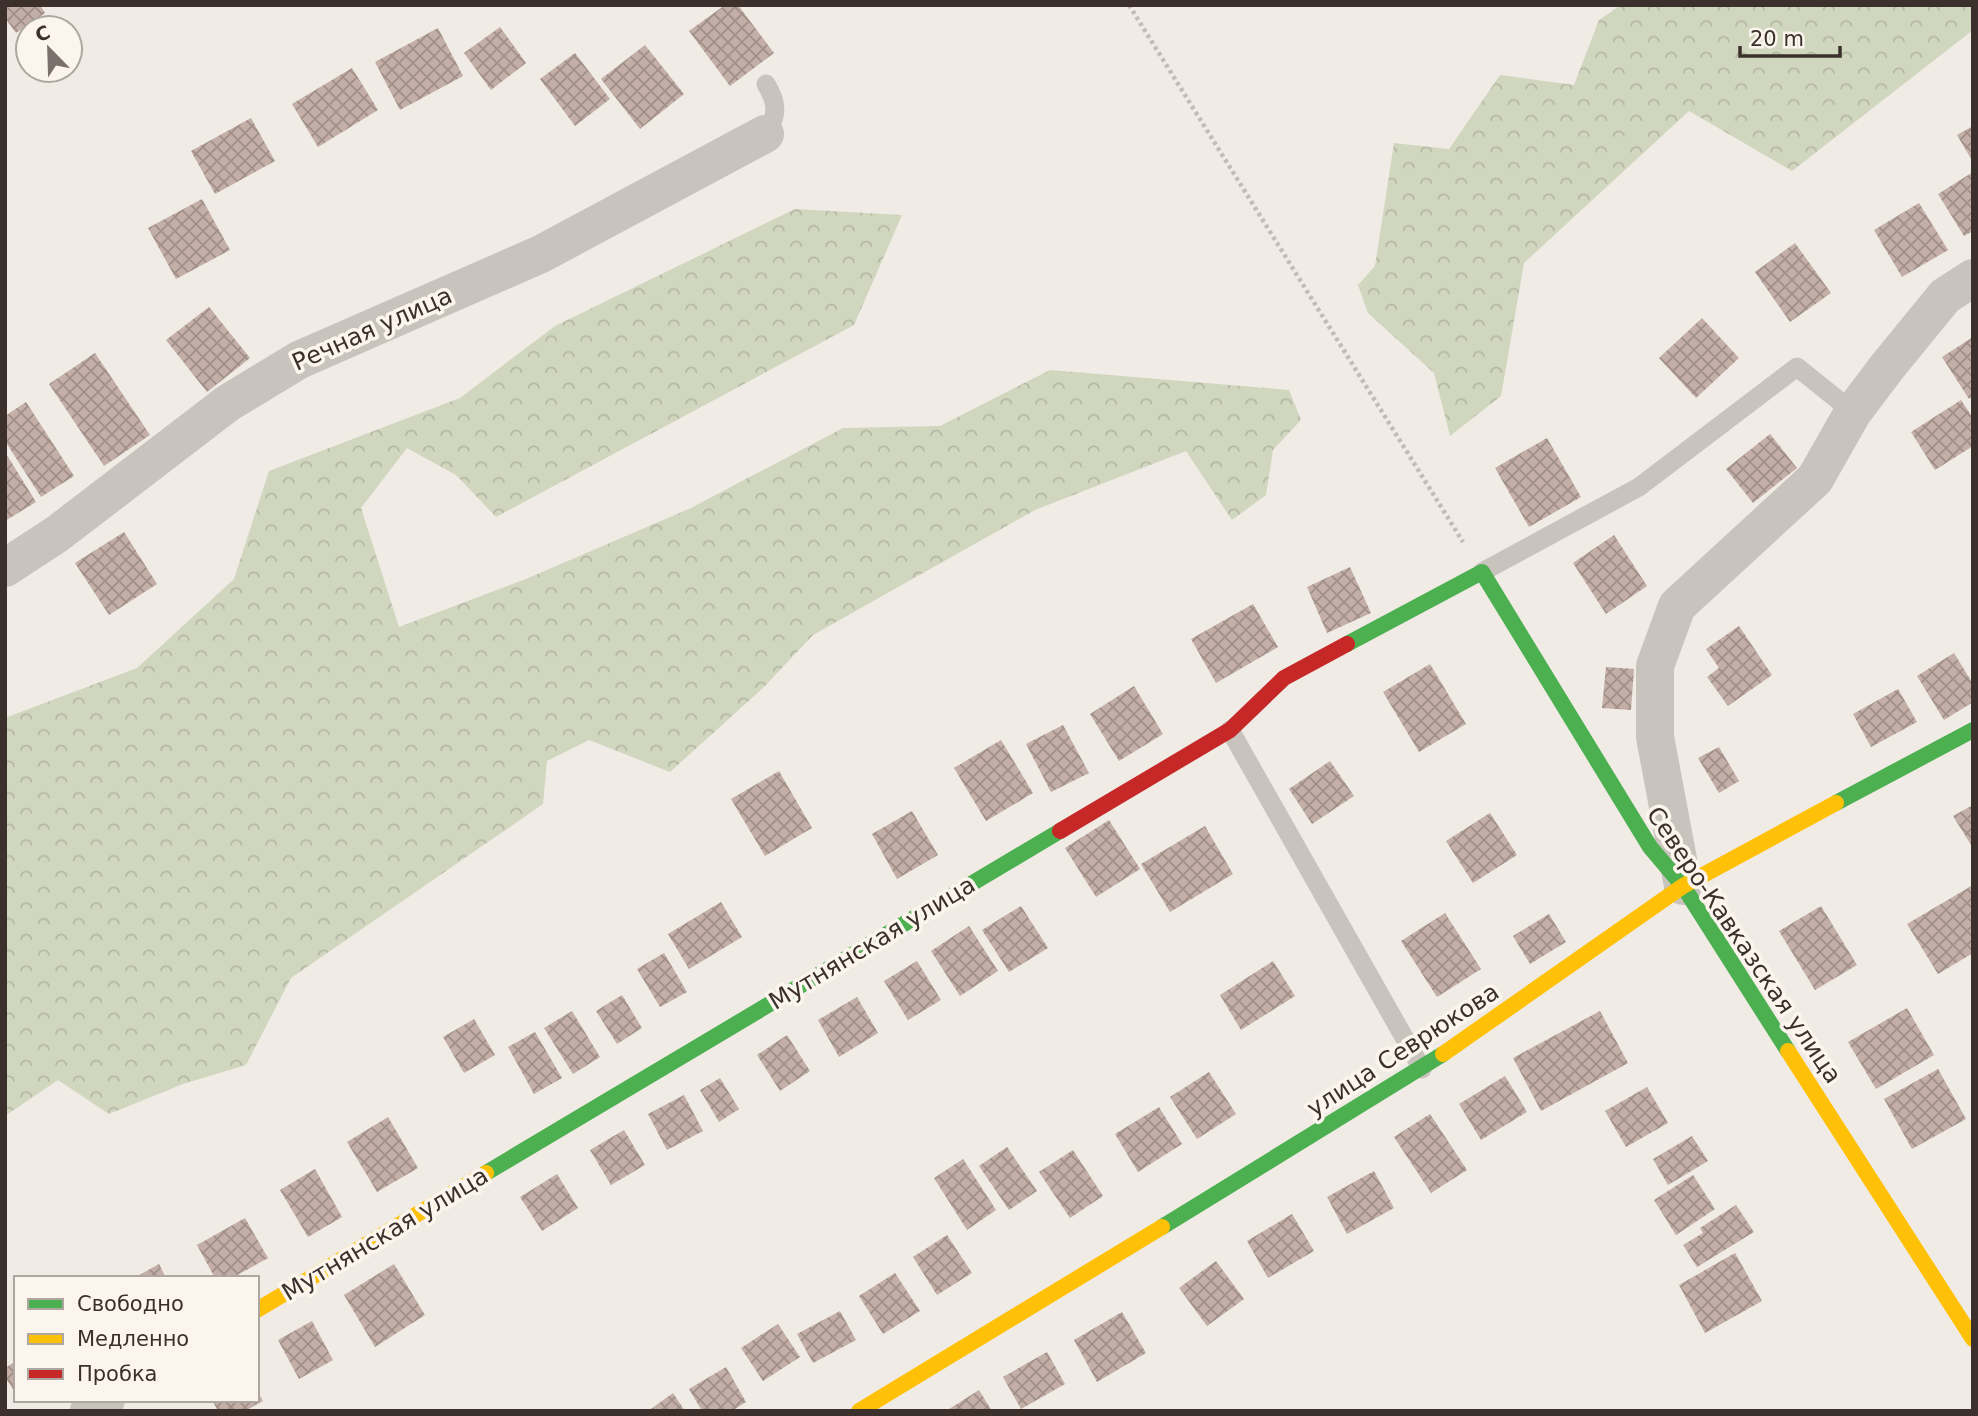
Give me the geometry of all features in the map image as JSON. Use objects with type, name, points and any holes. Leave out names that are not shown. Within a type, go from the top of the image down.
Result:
[{"type":"street","name":"Речная улица","points":[[5,568],[57,534],[228,403],[299,360],[541,254],[765,134]]},
{"type":"street","points":[[1683,886],[1655,737],[1655,666],[1677,606],[1815,479],[1853,412],[1945,296],[1973,278]]},
{"type":"street","name":"Мутнянская улица","points":[[259,1309],[1230,730],[1284,678],[1482,572]]},
{"type":"street","name":"Северо-Кавказская улица","points":[[1482,572],[1650,847],[1683,886],[1973,1339]]},
{"type":"street","name":"улица Севрюкова","points":[[859,1411],[1422,1069],[1683,886],[1973,730]]},
{"type":"lane","points":[[765,134],[772,124],[775,111],[775,99],[766,85]]},
{"type":"lane","points":[[1482,572],[1639,487],[1797,367],[1853,412]]},
{"type":"lane","points":[[1230,730],[1422,1069]]},
{"type":"path","points":[[1129,5],[1482,572]]},
{"type":"green space","points":[[1621,5],[1973,5],[1973,30],[1792,171],[1689,111],[1524,263],[1501,396],[1450,436],[1434,373],[1368,313],[1358,285],[1375,266],[1394,143],[1449,149],[1500,75],[1574,85],[1599,20]]},
{"type":"green space","points":[[795,209],[902,215],[854,325],[496,517],[456,475],[407,448],[361,508],[399,627],[526,579],[691,508],[843,428],[940,426],[1050,370],[1289,390],[1301,420],[1273,450],[1266,495],[1232,520],[1186,451],[1035,510],[813,635],[763,688],[670,772],[589,740],[547,761],[543,804],[291,978],[246,1065],[183,1084],[109,1114],[58,1080],[5,1116],[5,718],[137,668],[234,579],[269,471],[460,398],[555,326]]},
{"type":"building","points":[[5,5],[40,5],[45,13],[14,14],[14,30],[5,18]]},
{"type":"building","points":[[725,5],[738,5],[774,53],[730,86],[689,31]]},
{"type":"building","points":[[500,27],[526,63],[491,90],[464,53]]},
{"type":"building","points":[[438,28],[463,76],[400,110],[375,62]]},
{"type":"building","points":[[645,45],[684,94],[640,129],[601,79]]},
{"type":"building","points":[[575,53],[610,99],[575,126],[540,79]]},
{"type":"building","points":[[352,68],[378,110],[318,147],[292,104]]},
{"type":"building","points":[[251,118],[275,161],[215,194],[191,151]]},
{"type":"building","points":[[1973,126],[1973,162],[1957,135]]},
{"type":"building","points":[[1973,172],[1973,231],[1964,236],[1938,194]]},
{"type":"building","points":[[202,199],[230,250],[176,279],[148,228]]},
{"type":"building","points":[[1919,203],[1948,250],[1902,277],[1874,230]]},
{"type":"building","points":[[1795,243],[1831,293],[1790,322],[1755,272]]},
{"type":"building","points":[[209,307],[250,358],[207,392],[166,340]]},
{"type":"building","points":[[1702,318],[1739,358],[1696,398],[1659,358]]},
{"type":"building","points":[[1973,337],[1973,396],[1969,399],[1942,357]]},
{"type":"building","points":[[95,353],[150,435],[104,466],[49,384]]},
{"type":"building","points":[[1961,400],[1973,418],[1973,446],[1935,470],[1911,432]]},
{"type":"building","points":[[26,402],[74,476],[41,497],[5,441],[5,416]]},
{"type":"building","points":[[1770,434],[1797,468],[1753,503],[1726,469]]},
{"type":"building","points":[[1547,438],[1581,497],[1529,527],[1495,468]]},
{"type":"building","points":[[5,452],[36,502],[5,521]]},
{"type":"building","points":[[124,532],[157,584],[109,615],[75,563]]},
{"type":"building","points":[[1614,535],[1647,586],[1606,614],[1573,563]]},
{"type":"building","points":[[1350,567],[1371,613],[1327,633],[1307,587]]},
{"type":"building","points":[[1253,604],[1278,647],[1216,683],[1191,639]]},
{"type":"building","points":[[1739,626],[1772,675],[1728,706],[1707,677],[1719,668],[1706,649]]},
{"type":"building","points":[[1954,653],[1973,684],[1973,702],[1944,720],[1917,676]]},
{"type":"building","points":[[1430,664],[1466,724],[1419,752],[1383,692]]},
{"type":"building","points":[[1606,667],[1634,669],[1631,710],[1602,708]]},
{"type":"building","points":[[1134,686],[1163,734],[1119,761],[1090,714]]},
{"type":"building","points":[[1898,689],[1917,722],[1871,747],[1853,714]]},
{"type":"building","points":[[1063,725],[1089,773],[1051,792],[1026,744]]},
{"type":"building","points":[[1001,740],[1033,793],[986,821],[954,768]]},
{"type":"building","points":[[1719,747],[1739,781],[1719,793],[1698,758]]},
{"type":"building","points":[[1330,761],[1354,796],[1312,824],[1289,789]]},
{"type":"building","points":[[779,771],[812,828],[765,856],[731,799]]},
{"type":"building","points":[[1973,805],[1973,848],[1953,816]]},
{"type":"building","points":[[912,811],[938,855],[897,879],[872,834]]},
{"type":"building","points":[[1490,813],[1517,855],[1473,883],[1446,841]]},
{"type":"building","points":[[1109,820],[1140,869],[1096,897],[1065,848]]},
{"type":"building","points":[[1205,826],[1233,874],[1170,912],[1141,864]]},
{"type":"building","points":[[1973,885],[1973,953],[1938,974],[1907,924]]},
{"type":"building","points":[[721,902],[742,937],[689,969],[668,934]]},
{"type":"building","points":[[1021,906],[1048,948],[1009,972],[982,930]]},
{"type":"building","points":[[1821,906],[1857,965],[1815,990],[1779,931]]},
{"type":"building","points":[[1445,913],[1481,969],[1437,997],[1401,941]]},
{"type":"building","points":[[1549,914],[1566,942],[1530,964],[1513,936]]},
{"type":"building","points":[[969,926],[998,971],[960,996],[931,951]]},
{"type":"building","points":[[664,953],[687,992],[660,1007],[637,969]]},
{"type":"building","points":[[917,961],[941,1000],[908,1020],[884,981]]},
{"type":"building","points":[[1273,961],[1295,996],[1241,1030],[1220,995]]},
{"type":"building","points":[[622,995],[642,1028],[617,1044],[596,1011]]},
{"type":"building","points":[[857,997],[878,1033],[839,1057],[818,1020]]},
{"type":"building","points":[[1907,1008],[1934,1055],[1876,1089],[1848,1042]]},
{"type":"building","points":[[572,1011],[600,1057],[573,1074],[544,1028]]},
{"type":"building","points":[[1600,1011],[1628,1063],[1541,1111],[1513,1058]]},
{"type":"building","points":[[474,1019],[495,1055],[464,1073],[443,1037]]},
{"type":"building","points":[[535,1032],[562,1078],[534,1094],[508,1047]]},
{"type":"building","points":[[787,1035],[810,1071],[780,1091],[757,1055]]},
{"type":"building","points":[[1938,1069],[1966,1119],[1912,1149],[1884,1099]]},
{"type":"building","points":[[1209,1072],[1236,1114],[1197,1139],[1170,1097]]},
{"type":"building","points":[[1505,1076],[1527,1112],[1481,1140],[1459,1104]]},
{"type":"building","points":[[720,1078],[739,1109],[719,1122],[700,1090]]},
{"type":"building","points":[[1647,1087],[1668,1123],[1626,1147],[1605,1111]]},
{"type":"building","points":[[684,1095],[703,1131],[667,1150],[648,1114]]},
{"type":"building","points":[[1159,1107],[1182,1144],[1138,1172],[1115,1134]]},
{"type":"building","points":[[1430,1114],[1467,1170],[1431,1193],[1394,1137]]},
{"type":"building","points":[[388,1117],[418,1168],[377,1192],[347,1142]]},
{"type":"building","points":[[624,1130],[645,1165],[611,1185],[590,1150]]},
{"type":"building","points":[[1692,1136],[1708,1161],[1668,1185],[1653,1159]]},
{"type":"building","points":[[1007,1147],[1037,1191],[1009,1210],[979,1166]]},
{"type":"building","points":[[1073,1150],[1103,1196],[1070,1218],[1039,1172]]},
{"type":"building","points":[[963,1159],[996,1210],[967,1230],[934,1178]]},
{"type":"building","points":[[315,1169],[342,1217],[308,1237],[280,1190]]},
{"type":"building","points":[[1374,1171],[1394,1208],[1347,1234],[1327,1197]]},
{"type":"building","points":[[557,1174],[578,1208],[542,1231],[520,1197]]},
{"type":"building","points":[[1693,1175],[1715,1209],[1676,1235],[1654,1200]]},
{"type":"building","points":[[1736,1205],[1754,1232],[1697,1267],[1683,1245],[1703,1233],[1700,1228]]},
{"type":"building","points":[[1292,1214],[1314,1251],[1268,1278],[1247,1241]]},
{"type":"building","points":[[245,1218],[268,1258],[236,1276],[214,1276],[197,1245]]},
{"type":"building","points":[[947,1235],[972,1273],[937,1295],[913,1257]]},
{"type":"building","points":[[1735,1253],[1762,1301],[1705,1333],[1679,1285]]},
{"type":"building","points":[[1216,1261],[1244,1299],[1207,1326],[1179,1288]]},
{"type":"building","points":[[159,1264],[165,1276],[138,1276]]},
{"type":"building","points":[[394,1264],[425,1315],[375,1347],[344,1295]]},
{"type":"building","points":[[895,1273],[920,1311],[883,1334],[859,1296]]},
{"type":"building","points":[[840,1311],[856,1340],[813,1363],[797,1334]]},
{"type":"building","points":[[1122,1312],[1146,1353],[1097,1382],[1074,1340]]},
{"type":"building","points":[[312,1321],[333,1360],[299,1379],[278,1340]]},
{"type":"building","points":[[778,1324],[800,1357],[763,1381],[741,1348]]},
{"type":"building","points":[[1047,1352],[1065,1384],[1021,1409],[1003,1377]]},
{"type":"building","points":[[14,1362],[14,1391],[5,1377],[5,1368]]},
{"type":"building","points":[[726,1367],[746,1402],[732,1411],[702,1411],[689,1389]]},
{"type":"building","points":[[979,1390],[992,1411],[946,1411]]},
{"type":"building","points":[[673,1393],[685,1411],[648,1411]]},
{"type":"building","points":[[259,1394],[263,1401],[245,1411],[218,1411],[213,1402],[259,1402]]},
{"type":"traffic: fast","points":[[1347,644],[1482,572],[1650,847],[1683,886],[1788,1051]]},
{"type":"traffic: fast","points":[[1836,803],[1973,730]]},
{"type":"traffic: fast","points":[[486,1173],[1060,831]]},
{"type":"traffic: fast","points":[[1162,1227],[1443,1054]]},
{"type":"traffic: slow","points":[[1443,1054],[1683,886],[1836,803]]},
{"type":"traffic: slow","points":[[1788,1051],[1973,1339]]},
{"type":"traffic: slow","points":[[259,1309],[486,1173]]},
{"type":"traffic: slow","points":[[859,1411],[1162,1227]]},
{"type":"traffic: jam","points":[[1060,831],[1230,730],[1284,678],[1347,644]]}]
